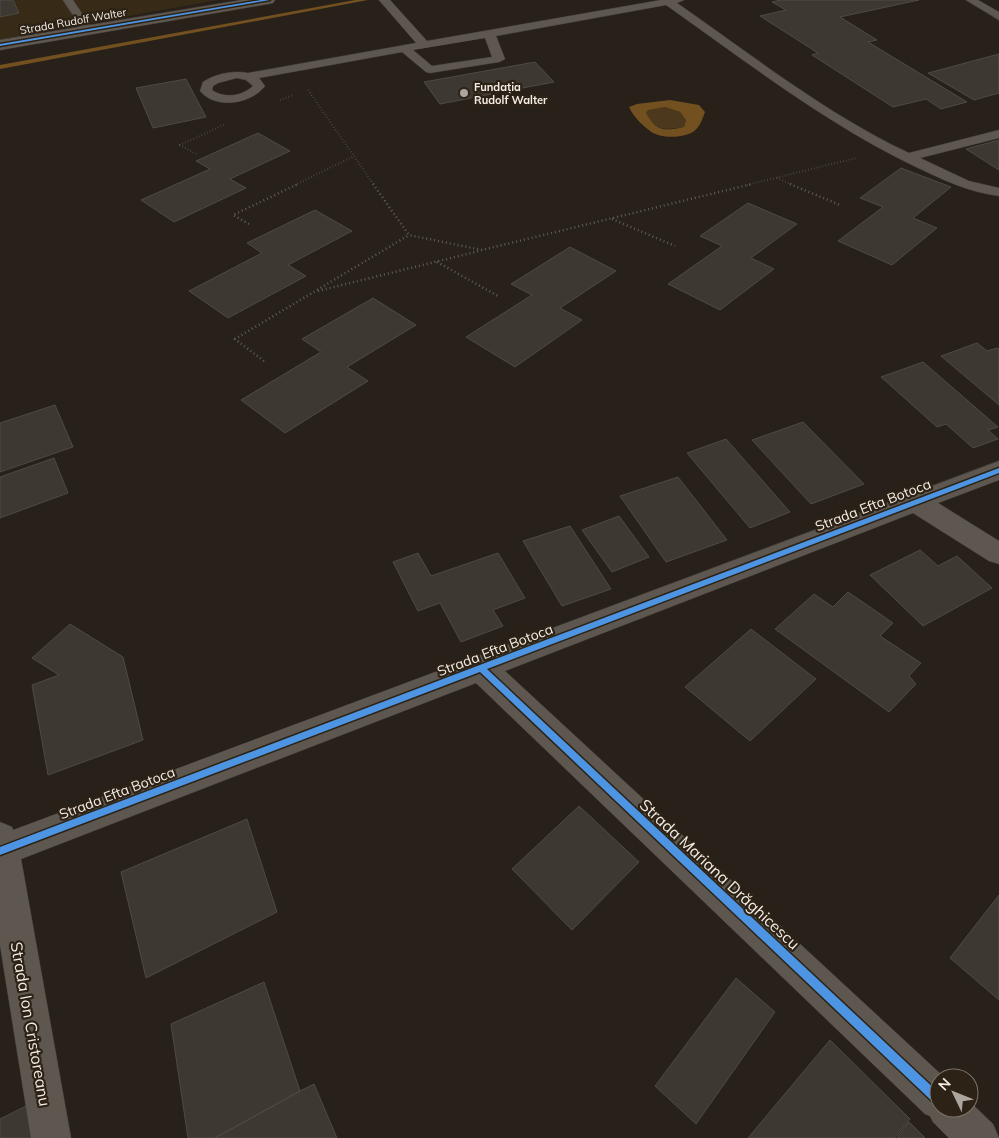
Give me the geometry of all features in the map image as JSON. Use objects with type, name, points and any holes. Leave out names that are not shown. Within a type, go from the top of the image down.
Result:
[{"type":"street","name":"Strada Rudolf Walter","points":[[0,45],[268,0]]},
{"type":"street","name":"Strada Efta Botoca","points":[[0,847],[481,668],[999,470]]},
{"type":"street","points":[[916,502],[999,554]]},
{"type":"street","name":"Strada Mariana Drăghicescu","points":[[481,668],[929,1091]]},
{"type":"street","name":"Strada Ion Cristoreanu","points":[[0,847],[51,1138]]},
{"type":"street","points":[[958,1118],[979,1138]]},
{"type":"lane","points":[[68,0],[88,30]]},
{"type":"lane","points":[[384,0],[424,45]]},
{"type":"lane","points":[[971,0],[999,17]]},
{"type":"lane","points":[[249,76],[673,1],[849,127],[906,158],[987,191],[999,192]]},
{"type":"lane","points":[[405,48],[430,70],[499,59],[489,33]]},
{"type":"lane","points":[[906,158],[999,134]]},
{"type":"path","points":[[293,68],[409,235]]},
{"type":"path","points":[[312,293],[890,150]]},
{"type":"path","points":[[249,224],[233,215],[354,156]]},
{"type":"path","points":[[776,178],[840,205]]},
{"type":"path","points":[[611,218],[675,246]]},
{"type":"path","points":[[264,361],[235,339],[409,235],[482,250]]},
{"type":"path","points":[[437,262],[498,296]]},
{"type":"shaded area","points":[[0,0],[218,0],[0,39]]},
{"type":"shaded area","points":[[670,100],[699,105],[705,112],[699,126],[693,132],[683,136],[672,137],[654,134],[647,129],[629,107],[637,104]],"holes":[[[665,107],[680,112],[686,120],[684,127],[671,129],[658,127],[646,113],[648,110]]]},
{"type":"shaded area","points":[[665,107],[680,112],[686,120],[684,127],[666,129],[658,127],[646,113],[648,109]]},
{"type":"building","points":[[0,0],[13,0],[19,13],[0,17]]},
{"type":"building","points":[[780,0],[919,0],[840,17],[877,40],[868,42],[967,102],[941,109],[926,99],[893,107],[812,55],[818,53],[760,16],[786,10],[772,2]]},
{"type":"building","points":[[999,54],[999,93],[974,100],[928,73]]},
{"type":"building","name":"Fundația Rudolf Walter","points":[[535,62],[554,82],[440,104],[424,82]]},
{"type":"building","points":[[186,79],[206,117],[153,128],[136,88]]},
{"type":"building","points":[[258,133],[290,151],[230,179],[246,188],[174,222],[141,200],[210,169],[196,161]]},
{"type":"building","points":[[999,140],[999,170],[966,149]]},
{"type":"building","points":[[901,168],[951,187],[913,218],[937,228],[892,265],[838,241],[883,207],[860,198]]},
{"type":"building","points":[[748,203],[797,224],[751,258],[774,269],[720,310],[668,284],[722,246],[700,236]]},
{"type":"building","points":[[315,210],[352,231],[288,265],[306,276],[228,318],[189,291],[262,253],[247,243]]},
{"type":"building","points":[[570,247],[616,271],[560,308],[582,320],[515,367],[466,337],[532,295],[511,284]]},
{"type":"building","points":[[373,298],[416,325],[347,367],[368,381],[285,433],[241,400],[321,352],[302,339]]},
{"type":"building","points":[[977,343],[987,351],[999,349],[999,405],[941,356]]},
{"type":"building","points":[[923,362],[998,427],[988,430],[998,439],[973,448],[946,424],[937,427],[881,377]]},
{"type":"building","points":[[55,405],[73,447],[0,472],[0,423]]},
{"type":"building","points":[[803,422],[864,484],[811,504],[752,440]]},
{"type":"building","points":[[726,439],[790,512],[750,528],[687,453]]},
{"type":"building","points":[[54,458],[68,493],[0,518],[0,477]]},
{"type":"building","points":[[678,477],[727,540],[666,562],[620,496]]},
{"type":"building","points":[[619,516],[649,557],[612,572],[582,530]]},
{"type":"building","points":[[570,526],[611,589],[562,606],[523,541]]},
{"type":"building","points":[[920,550],[938,566],[957,556],[992,588],[923,626],[870,575]]},
{"type":"building","points":[[418,553],[431,576],[498,553],[525,598],[493,610],[503,626],[461,642],[440,603],[418,611],[393,562]]},
{"type":"building","points":[[848,592],[893,623],[880,636],[921,663],[909,676],[916,684],[889,712],[775,629],[814,594],[833,607]]},
{"type":"building","points":[[70,624],[123,657],[143,740],[48,775],[32,685],[59,675],[32,658]]},
{"type":"building","points":[[751,629],[816,679],[750,741],[685,687]]},
{"type":"building","points":[[579,806],[639,862],[572,930],[512,869]]},
{"type":"building","points":[[247,819],[277,912],[146,978],[121,872]]},
{"type":"building","points":[[999,895],[999,1000],[950,958]]},
{"type":"building","points":[[736,978],[775,1012],[696,1124],[655,1086]]},
{"type":"building","points":[[264,982],[300,1091],[215,1138],[188,1138],[171,1024]]},
{"type":"building","points":[[830,1040],[910,1119],[895,1138],[748,1138]]},
{"type":"building","points":[[314,1084],[337,1138],[215,1138],[300,1091]]},
{"type":"building","points":[[26,1106],[32,1138],[0,1138],[0,1119]]},
{"type":"building","points":[[909,1122],[925,1138],[897,1138]]},
{"type":"waterway","points":[[0,67],[365,0]]},
{"type":"cycle path","points":[[0,45],[268,0]]},
{"type":"cycle path","points":[[0,851],[999,470]]},
{"type":"cycle path","points":[[481,668],[929,1091]]},
{"type":"place","name":"Fundația Rudolf Walter","points":[[464,93]]}]
